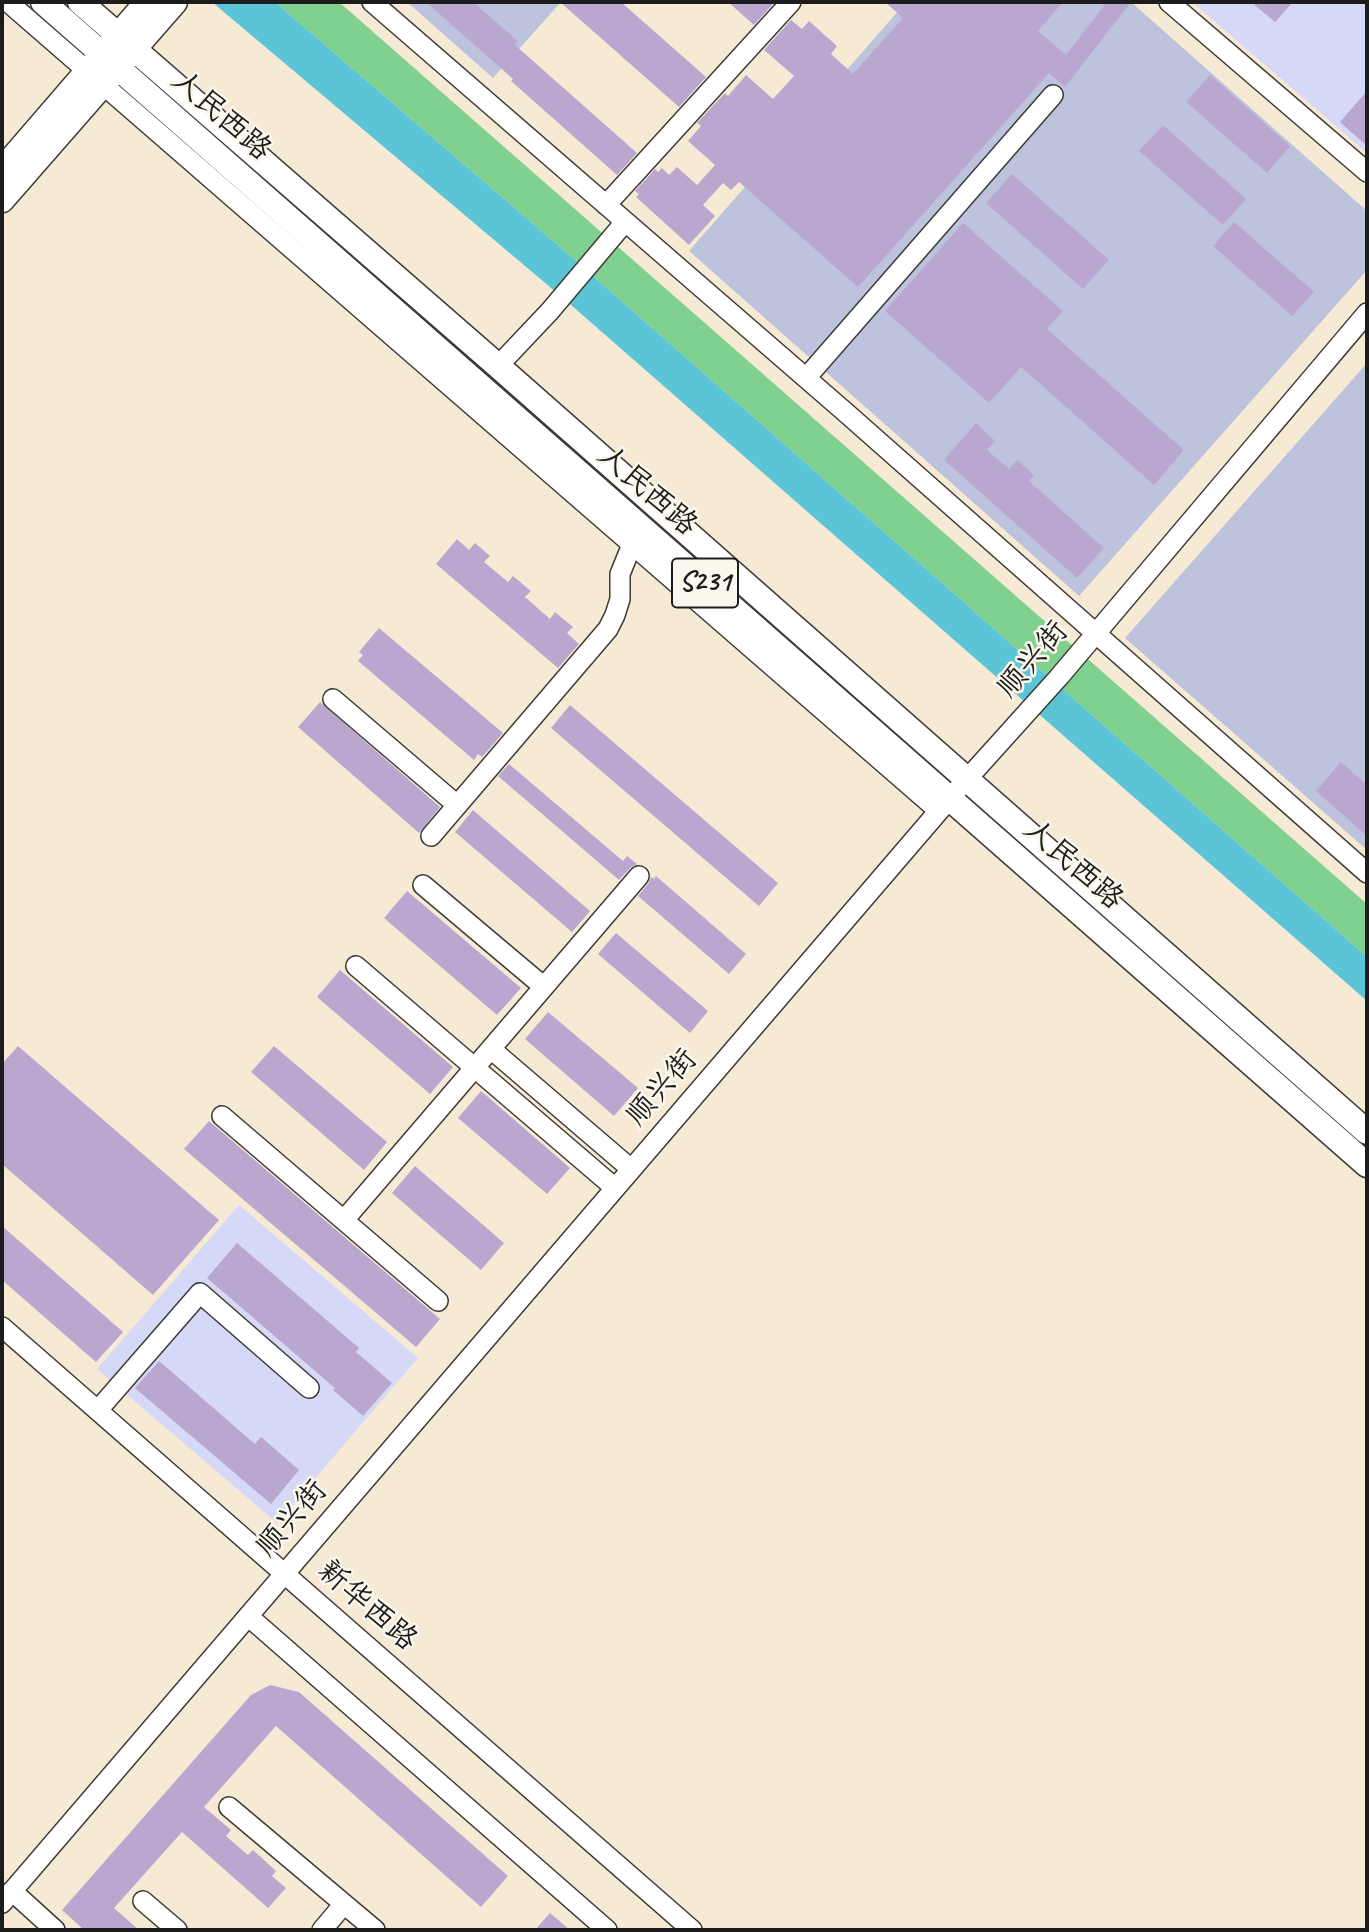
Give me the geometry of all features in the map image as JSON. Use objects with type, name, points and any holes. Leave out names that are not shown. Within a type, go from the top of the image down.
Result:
[{"type":"main road","name":"人民西路","points":[[43,2],[640,539],[944,805],[1367,1165]]},
{"type":"main road","name":"人民西路","points":[[80,2],[110,60],[498,366],[1367,1132]]},
{"type":"main road","points":[[2,200],[110,60],[147,2]]},
{"type":"main road","points":[[2,170],[110,60],[175,2]]},
{"type":"street","points":[[8,2],[110,60]]},
{"type":"street","points":[[372,2],[1097,632],[1367,873]]},
{"type":"street","points":[[606,205],[791,2]]},
{"type":"street","points":[[1170,2],[1367,172]]},
{"type":"street","points":[[806,378],[1053,95]]},
{"type":"street","points":[[498,366],[550,311],[625,222]]},
{"type":"street","name":"顺兴街","points":[[7,1897],[966,779],[1024,718],[1367,313]]},
{"type":"street","points":[[431,836],[608,629],[620,599],[620,574],[629,552],[640,539]]},
{"type":"street","points":[[333,699],[457,805]]},
{"type":"street","points":[[344,1220],[639,876]]},
{"type":"street","points":[[424,885],[544,987]]},
{"type":"street","points":[[356,966],[615,1188]]},
{"type":"street","points":[[491,1049],[632,1169]]},
{"type":"street","points":[[222,1116],[438,1301]]},
{"type":"street","points":[[98,1410],[200,1293],[309,1388]]},
{"type":"street","name":"新华西路","points":[[2,1327],[692,1930]]},
{"type":"street","points":[[248,1616],[607,1930]]},
{"type":"street","points":[[229,1807],[375,1930]]},
{"type":"street","points":[[7,1897],[55,1930]]},
{"type":"street","points":[[143,1901],[177,1930]]},
{"type":"street","points":[[322,1930],[344,1904]]},
{"type":"shaded area","points":[[407,2],[561,2],[493,78]]},
{"type":"shaded area","points":[[906,2],[1131,2],[1367,211],[1367,270],[1079,596],[689,251]]},
{"type":"shaded area","points":[[1192,2],[1367,2],[1367,153]]},
{"type":"shaded area","points":[[1367,363],[1367,850],[1125,638]]},
{"type":"shaded area","points":[[239,1205],[418,1358],[277,1523],[97,1369]]},
{"type":"green space","points":[[275,2],[339,2],[1367,904],[1367,957],[568,254]]},
{"type":"water","points":[[212,2],[275,2],[568,254],[1367,957],[1367,1001],[563,298]]},
{"type":"building","points":[[426,2],[473,2],[518,41],[515,45],[637,153],[617,175]]},
{"type":"building","points":[[560,2],[621,2],[706,77],[679,107]]},
{"type":"building","points":[[728,2],[771,2],[773,4],[754,25]]},
{"type":"building","points":[[885,2],[1063,2],[1038,31],[1066,55],[1107,2],[1131,2],[1065,87],[1049,73],[858,287],[739,182],[731,190],[723,183],[703,205],[715,216],[689,245],[636,197],[639,194],[635,191],[655,169],[658,172],[662,168],[669,175],[677,167],[697,185],[715,165],[688,141],[701,126],[697,123],[725,93],[728,96],[746,75],[773,99],[794,76],[764,50],[791,20],[802,29],[809,21],[837,46],[831,54],[853,74],[903,18]]},
{"type":"building","points":[[1251,2],[1293,2],[1275,22]]},
{"type":"building","points":[[1210,75],[1290,146],[1267,173],[1186,102]]},
{"type":"building","points":[[1367,91],[1367,146],[1340,122]]},
{"type":"building","points":[[1163,125],[1246,199],[1223,225],[1139,151]]},
{"type":"building","points":[[1012,174],[1109,260],[1083,289],[986,203]]},
{"type":"building","points":[[1234,222],[1314,292],[1292,316],[1213,246]]},
{"type":"building","points":[[963,223],[1063,311],[1047,329],[1184,450],[1154,485],[1021,367],[989,403],[885,311]]},
{"type":"building","points":[[976,423],[995,441],[987,450],[1009,469],[1017,460],[1034,475],[1029,481],[1104,548],[1077,578],[944,460]]},
{"type":"building","points":[[457,539],[469,550],[475,543],[490,556],[484,562],[508,582],[513,576],[531,591],[525,597],[550,619],[555,612],[573,627],[567,633],[579,644],[558,668],[436,564]]},
{"type":"building","points":[[379,628],[503,733],[482,757],[478,754],[474,760],[358,661],[363,655],[359,652]]},
{"type":"building","points":[[320,702],[440,807],[419,833],[298,727]]},
{"type":"building","points":[[570,705],[778,883],[759,906],[551,728]]},
{"type":"building","points":[[1341,762],[1367,785],[1367,836],[1316,791]]},
{"type":"building","points":[[509,764],[623,861],[627,856],[637,864],[619,880],[498,776]]},
{"type":"building","points":[[473,810],[590,911],[572,932],[455,832]]},
{"type":"building","points":[[656,876],[746,954],[729,974],[638,896],[651,877],[654,879]]},
{"type":"building","points":[[407,891],[521,988],[497,1015],[384,918]]},
{"type":"building","points":[[616,933],[708,1011],[690,1033],[598,954]]},
{"type":"building","points":[[340,970],[453,1067],[430,1094],[317,997]]},
{"type":"building","points":[[548,1012],[638,1088],[614,1116],[525,1039]]},
{"type":"building","points":[[18,1046],[219,1220],[153,1295],[2,1164],[2,1064]]},
{"type":"building","points":[[274,1046],[387,1142],[364,1170],[251,1072]]},
{"type":"building","points":[[481,1091],[570,1168],[547,1194],[458,1118]]},
{"type":"building","points":[[209,1121],[440,1319],[416,1347],[184,1149]]},
{"type":"building","points":[[415,1166],[504,1243],[481,1270],[392,1193]]},
{"type":"building","points":[[2,1226],[123,1332],[96,1362],[2,1280]]},
{"type":"building","points":[[237,1243],[359,1348],[356,1352],[392,1383],[363,1416],[333,1390],[335,1388],[207,1278]]},
{"type":"building","points":[[159,1361],[255,1444],[261,1437],[299,1470],[271,1504],[135,1388]]},
{"type":"building","points":[[270,1685],[299,1692],[508,1876],[481,1907],[276,1726],[204,1807],[231,1830],[226,1836],[248,1855],[253,1850],[276,1871],[272,1876],[286,1888],[268,1908],[182,1832],[114,1908],[139,1930],[84,1930],[62,1910],[251,1695]]},
{"type":"building","points":[[550,1913],[570,1930],[535,1930]]}]
